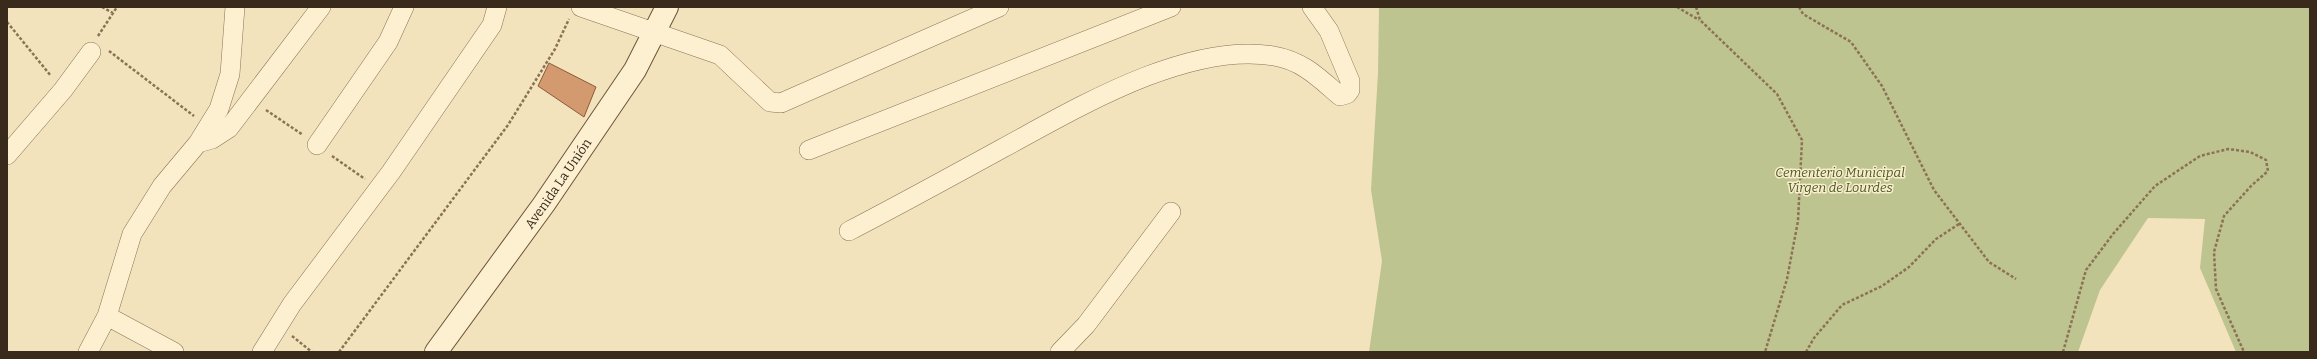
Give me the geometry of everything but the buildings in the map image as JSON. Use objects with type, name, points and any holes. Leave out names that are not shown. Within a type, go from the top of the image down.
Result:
[{"type":"main road","name":"Avenida La Unión","points":[[436,352],[544,204],[635,70],[667,7]]},
{"type":"street","points":[[88,352],[107,316],[132,234],[162,186],[198,143],[219,108],[230,74],[235,7]]},
{"type":"street","points":[[198,143],[212,139],[228,128],[321,7]]},
{"type":"street","points":[[316,145],[388,42],[404,7]]},
{"type":"street","points":[[262,352],[292,304],[404,153],[492,25],[497,7]]},
{"type":"street","points":[[577,11],[656,31],[720,55],[770,102],[781,103],[999,7]]},
{"type":"street","points":[[809,150],[1171,7]]},
{"type":"street","points":[[849,231],[1110,90],[1193,61],[1243,54],[1274,56],[1308,68],[1340,96],[1347,94],[1350,90],[1350,81],[1329,31],[1312,7]]},
{"type":"street","points":[[1329,31],[1330,7]]},
{"type":"street","points":[[7,155],[71,79],[91,52]]},
{"type":"street","points":[[1060,352],[1086,325],[1171,212]]},
{"type":"street","points":[[107,316],[174,352]]},
{"type":"path","points":[[102,7],[113,13]]},
{"type":"path","points":[[117,7],[92,45],[91,52],[97,53],[103,46],[198,118],[208,108],[219,108]]},
{"type":"path","points":[[1677,7],[1700,20],[1777,94],[1802,140],[1798,221],[1787,279],[1765,352]]},
{"type":"path","points":[[1696,7],[1700,20]]},
{"type":"path","points":[[1799,7],[1803,14],[1851,42],[1882,86],[1934,190],[1989,262],[2016,279]]},
{"type":"path","points":[[338,352],[508,125],[577,11]]},
{"type":"path","points":[[7,22],[56,82],[65,75],[71,79]]},
{"type":"path","points":[[2063,352],[2086,270],[2113,234],[2155,186],[2200,156],[2228,149],[2250,152],[2266,160],[2268,171],[2251,186],[2224,216],[2214,252],[2216,289],[2244,352]]},
{"type":"path","points":[[1806,352],[1814,338],[1842,306],[1882,286],[1909,267],[1936,239],[1959,224]]},
{"type":"path","points":[[278,325],[312,352]]},
{"type":"green space","name":"Cementerio Municipal Virgen de Lourdes","points":[[1379,7],[2310,7],[2310,352],[2236,352],[2200,268],[2205,219],[2148,218],[2100,290],[2078,352],[1369,352],[1382,261],[1371,190],[1378,73]]}]
